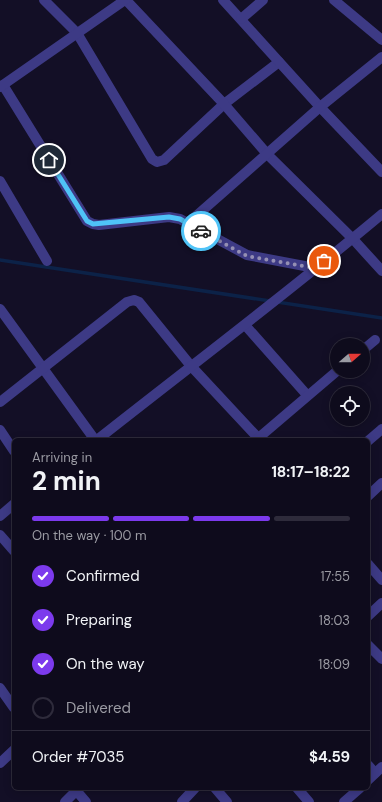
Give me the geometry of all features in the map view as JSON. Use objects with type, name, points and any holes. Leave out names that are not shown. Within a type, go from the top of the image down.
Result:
[{"type":"street","points":[[44,0],[78,33],[152,159],[157,162],[164,160],[224,104],[279,62]]},
{"type":"street","points":[[315,268],[247,256],[180,219],[169,217],[99,225],[87,221],[2,86],[126,0],[224,104],[268,155],[353,239],[382,271]]},
{"type":"street","points":[[223,0],[320,107],[382,172]]},
{"type":"street","points":[[241,19],[263,0]]},
{"type":"street","points":[[334,0],[382,40]]},
{"type":"street","points":[[187,224],[268,155],[320,107],[382,57]]},
{"type":"street","points":[[0,180],[47,261]]},
{"type":"street","points":[[99,438],[245,325],[382,214]]},
{"type":"street","points":[[0,402],[127,302],[134,300],[139,302],[191,366],[257,438]]},
{"type":"street","points":[[0,309],[95,438]]},
{"type":"street","points":[[245,325],[307,395]]},
{"type":"street","points":[[370,344],[375,340]]},
{"type":"street","points":[[259,438],[330,377]]},
{"type":"street","points":[[370,439],[382,429]]},
{"type":"street","points":[[0,430],[12,448]]},
{"type":"street","points":[[370,494],[382,484]]},
{"type":"street","points":[[0,516],[12,506]]},
{"type":"street","points":[[0,535],[12,549]]},
{"type":"street","points":[[370,566],[382,580]]},
{"type":"street","points":[[370,614],[382,603]]},
{"type":"street","points":[[370,647],[382,659]]},
{"type":"street","points":[[0,688],[12,705]]},
{"type":"street","points":[[0,763],[12,752]]},
{"type":"street","points":[[65,802],[75,790]]},
{"type":"street","points":[[77,790],[86,802]]},
{"type":"street","points":[[182,802],[193,790]]},
{"type":"street","points":[[217,790],[228,802]]},
{"type":"street","points":[[299,790],[309,802]]},
{"type":"street","points":[[344,802],[358,790]]},
{"type":"waterway","points":[[0,260],[382,318]]},
{"type":"way so far","points":[[201,231],[247,256],[315,268],[324,261]]},
{"type":"route","points":[[49,160],[87,221],[93,224],[99,225],[169,217],[180,219],[201,231]]}]
